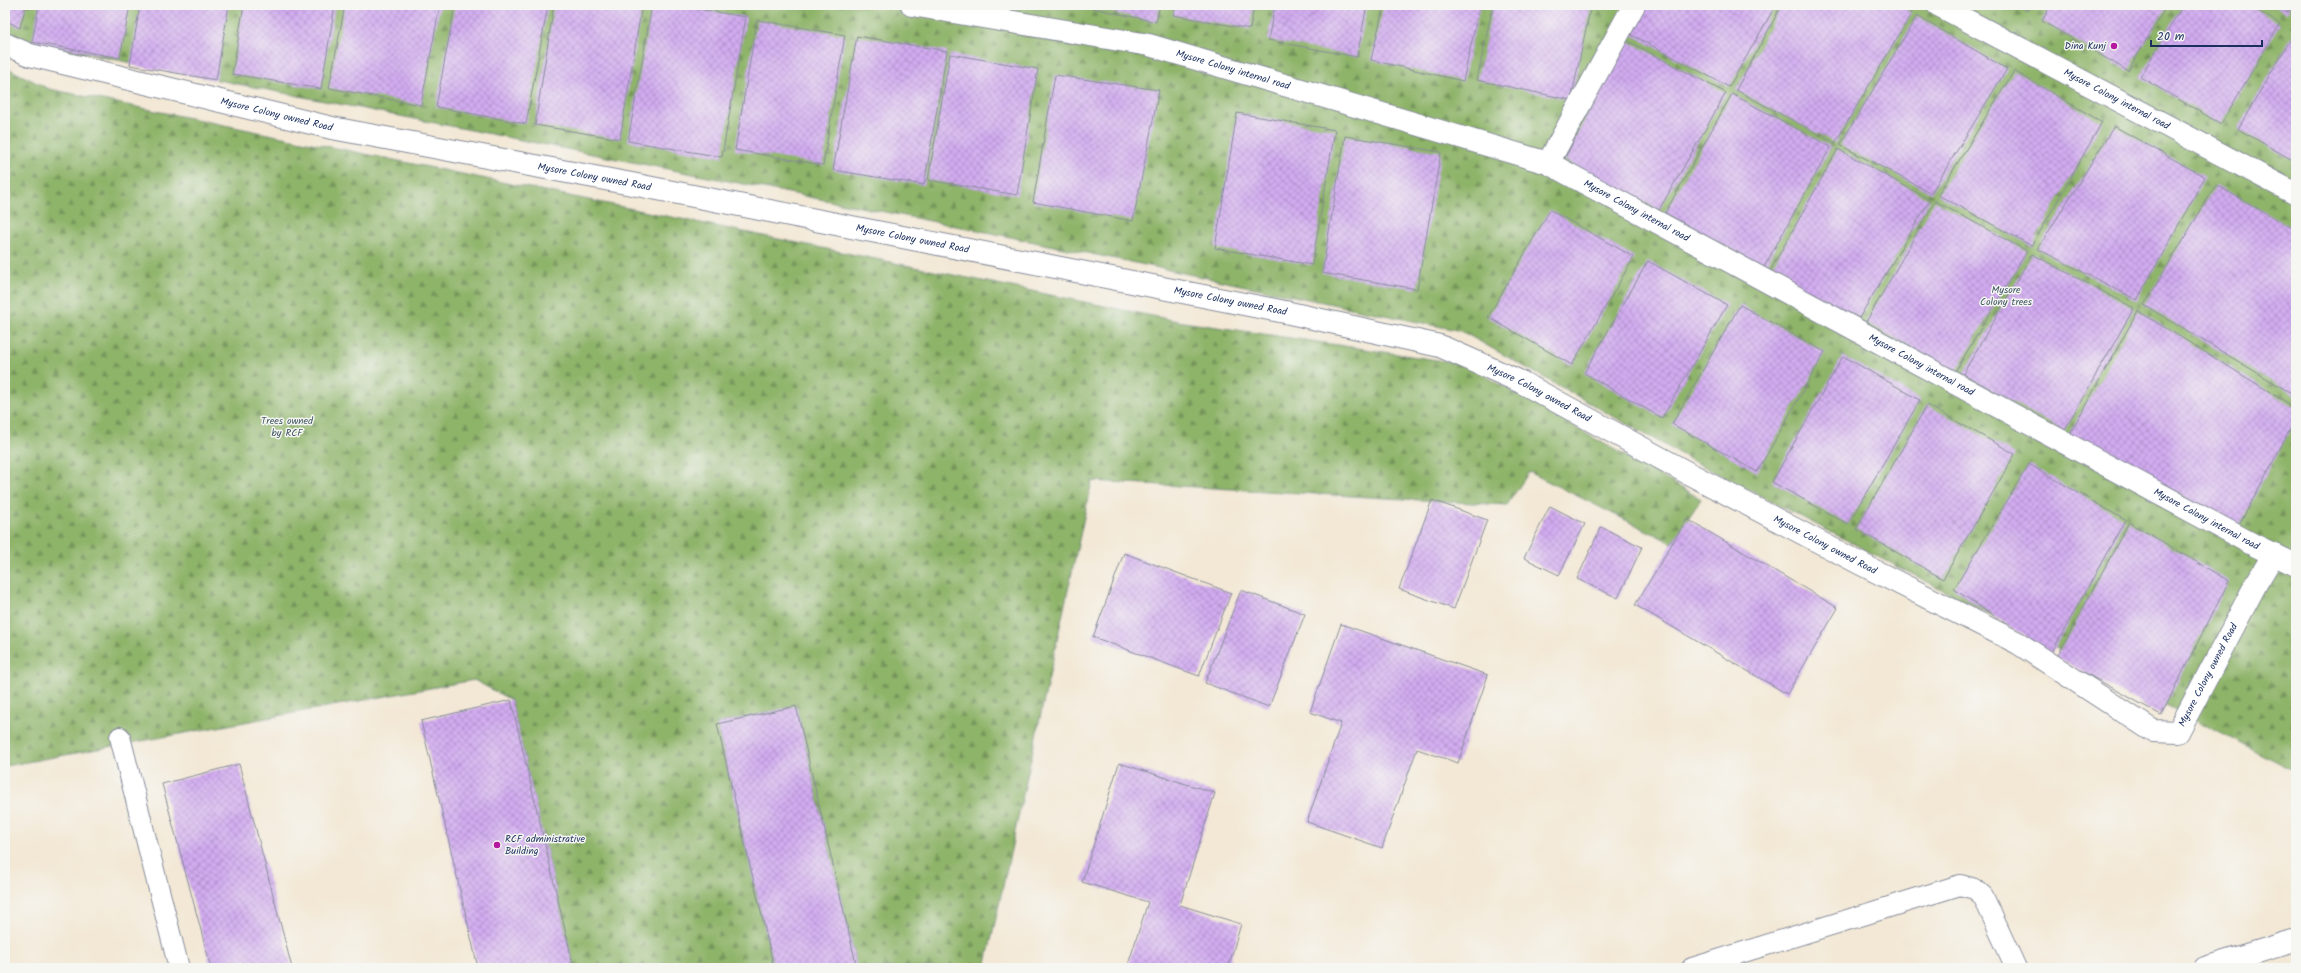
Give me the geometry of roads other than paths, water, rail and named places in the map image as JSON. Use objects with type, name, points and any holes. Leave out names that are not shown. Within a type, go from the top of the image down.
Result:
[{"type":"street","name":"Mysore Colony internal road","points":[[912,5],[1149,45],[1548,163],[2296,565]]},
{"type":"street","points":[[1548,163],[1634,5]]},
{"type":"street","name":"Mysore Colony internal road","points":[[1938,5],[2296,194]]},
{"type":"street","name":"Mysore Colony owned Road","points":[[5,44],[30,55],[332,128],[644,186],[1285,312],[1440,346],[1521,382],[1707,483],[1861,564],[2018,643],[2153,731],[2178,732],[2256,582],[2274,554]]},
{"type":"street","points":[[2205,968],[2296,940]]},
{"type":"lane","points":[[120,737],[179,968]]},
{"type":"lane","points":[[1692,968],[1960,885],[1975,889],[1983,896],[2016,968]]},
{"type":"place","name":"Dina Kunj","points":[[2114,46]]},
{"type":"place","name":"RCF administrative Building","points":[[497,845]]},
{"type":"park label","name":"Mysore Colony trees","points":[[2006,296]]},
{"type":"park label","name":"Trees owned by RCF","points":[[287,426]]}]
